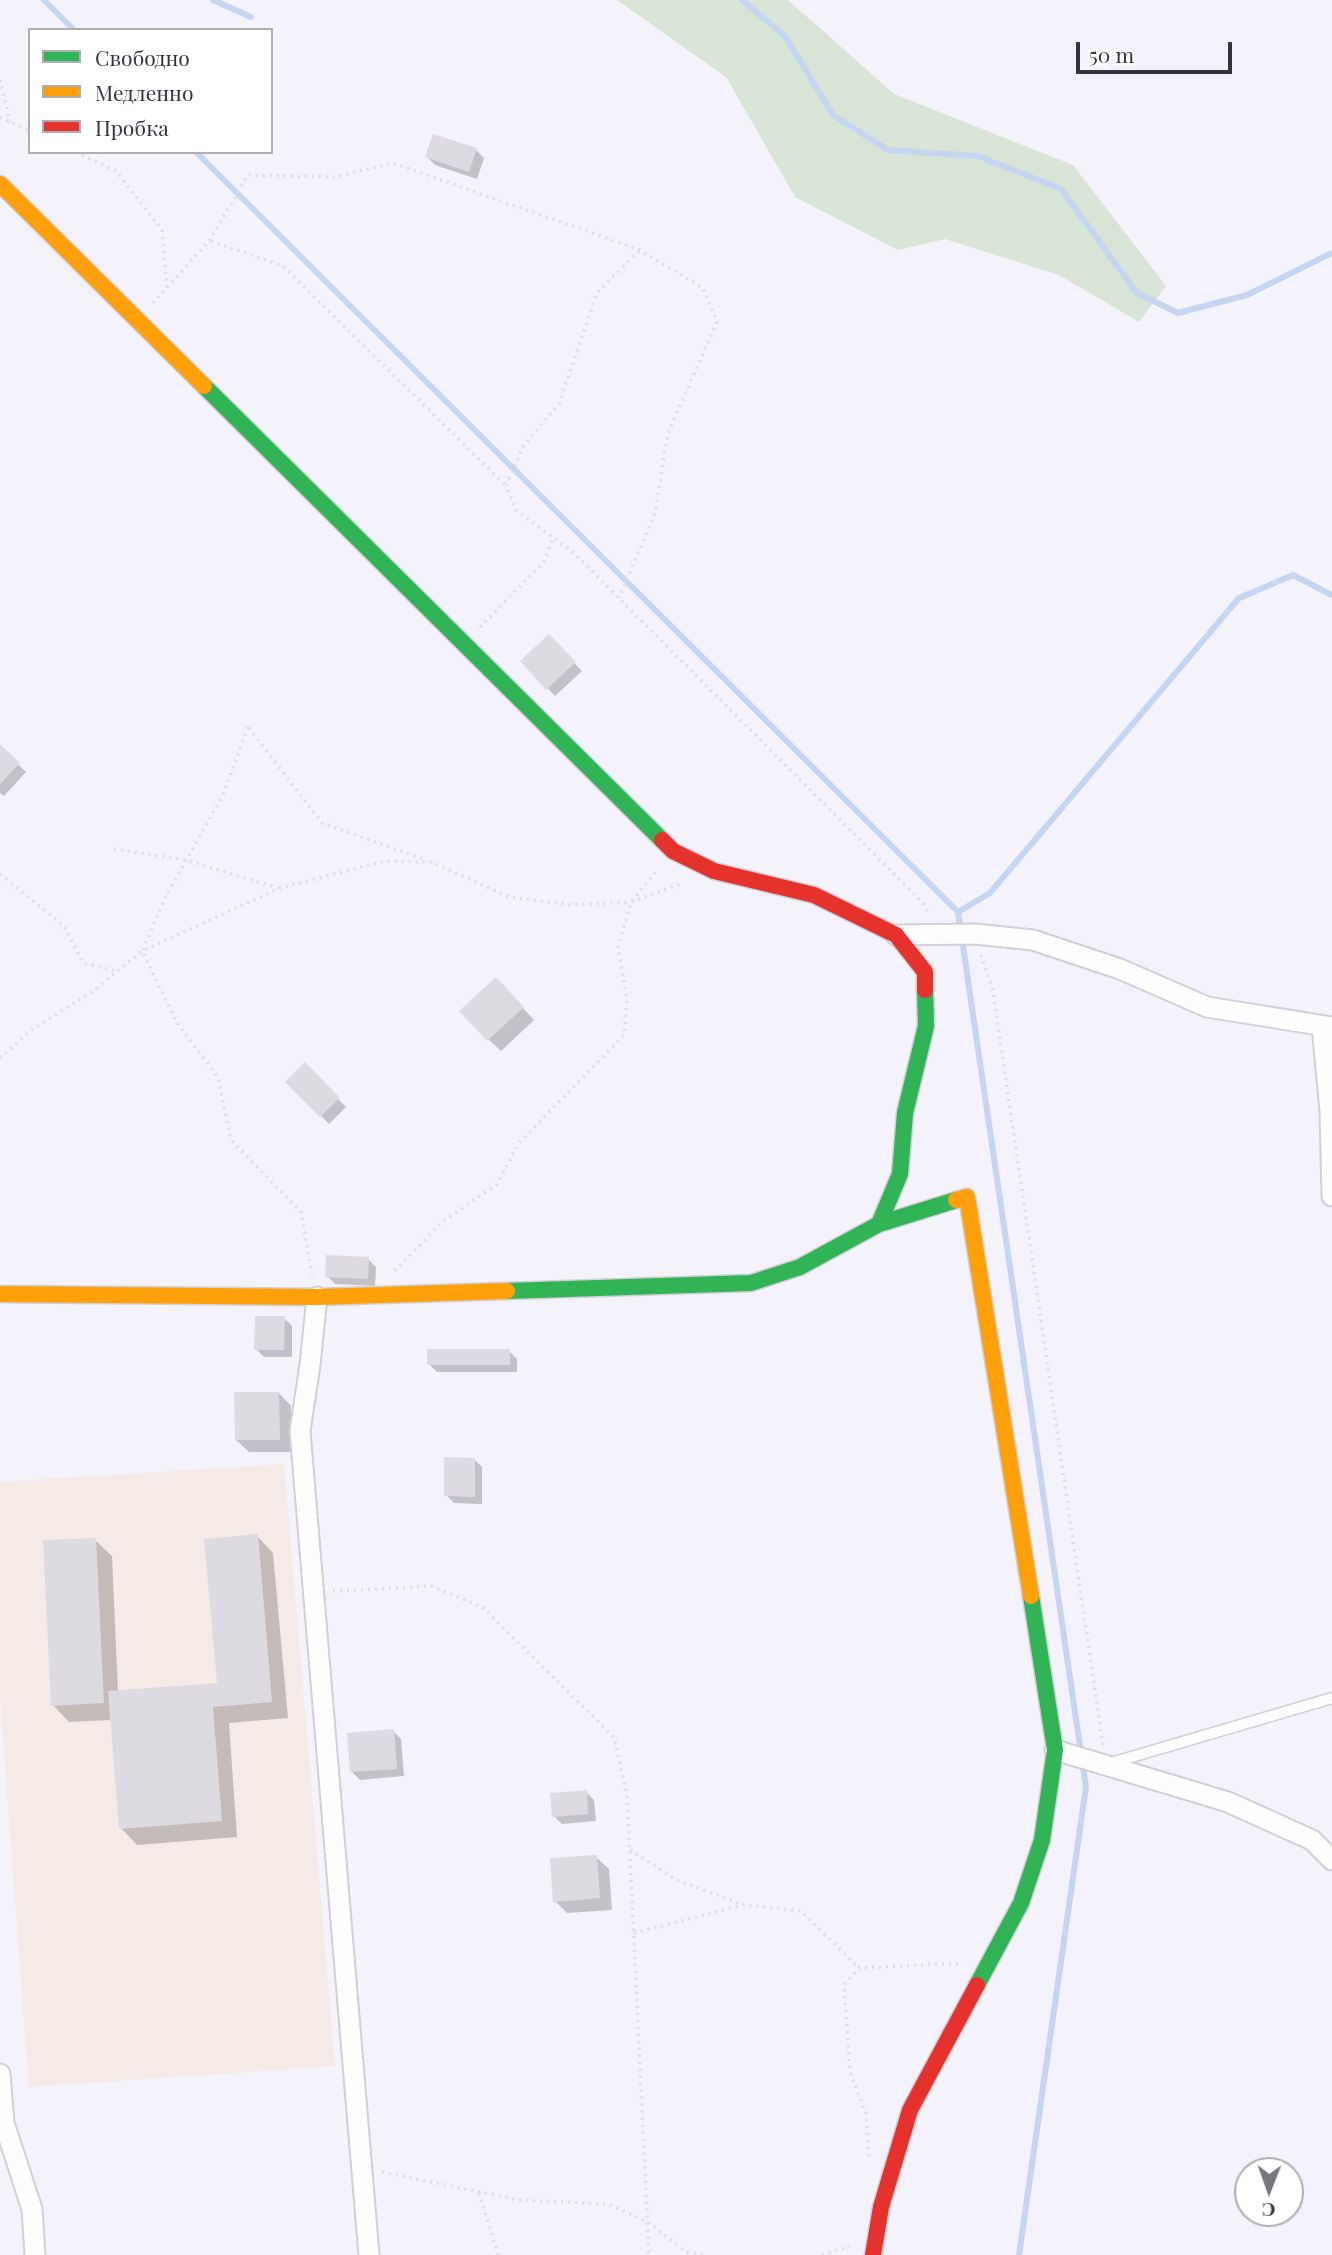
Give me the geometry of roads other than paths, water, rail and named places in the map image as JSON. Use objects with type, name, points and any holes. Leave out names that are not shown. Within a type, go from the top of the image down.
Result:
[{"type":"street","points":[[0,184],[673,851],[714,872],[814,895],[896,935],[925,972],[926,1026],[905,1113],[900,1174],[879,1224]]},
{"type":"street","points":[[896,935],[975,934],[1033,940],[1120,969],[1207,1007],[1327,1026],[1332,1196]]},
{"type":"street","points":[[0,1294],[317,1297],[751,1283],[800,1267],[879,1224],[967,1197],[1055,1750],[1042,1840],[1021,1903],[910,2110],[881,2207],[873,2255]]},
{"type":"street","points":[[317,1297],[300,1431],[369,2255]]},
{"type":"street","points":[[1055,1750],[1228,1802],[1312,1840],[1332,1860]]},
{"type":"street","points":[[0,2074],[4,2123],[32,2209],[35,2255]]},
{"type":"lane","points":[[1106,1765],[1332,1698]]},
{"type":"waterway","points":[[44,0],[72,28]]},
{"type":"waterway","points":[[213,0],[251,17]]},
{"type":"waterway","points":[[742,0],[785,36],[833,115],[888,150],[978,156],[1061,189],[1137,293],[1178,313],[1247,295],[1332,253]]},
{"type":"waterway","points":[[198,154],[958,912],[1086,1787],[1019,2255]]},
{"type":"waterway","points":[[958,912],[990,893],[1239,598],[1293,575],[1332,595]]}]
